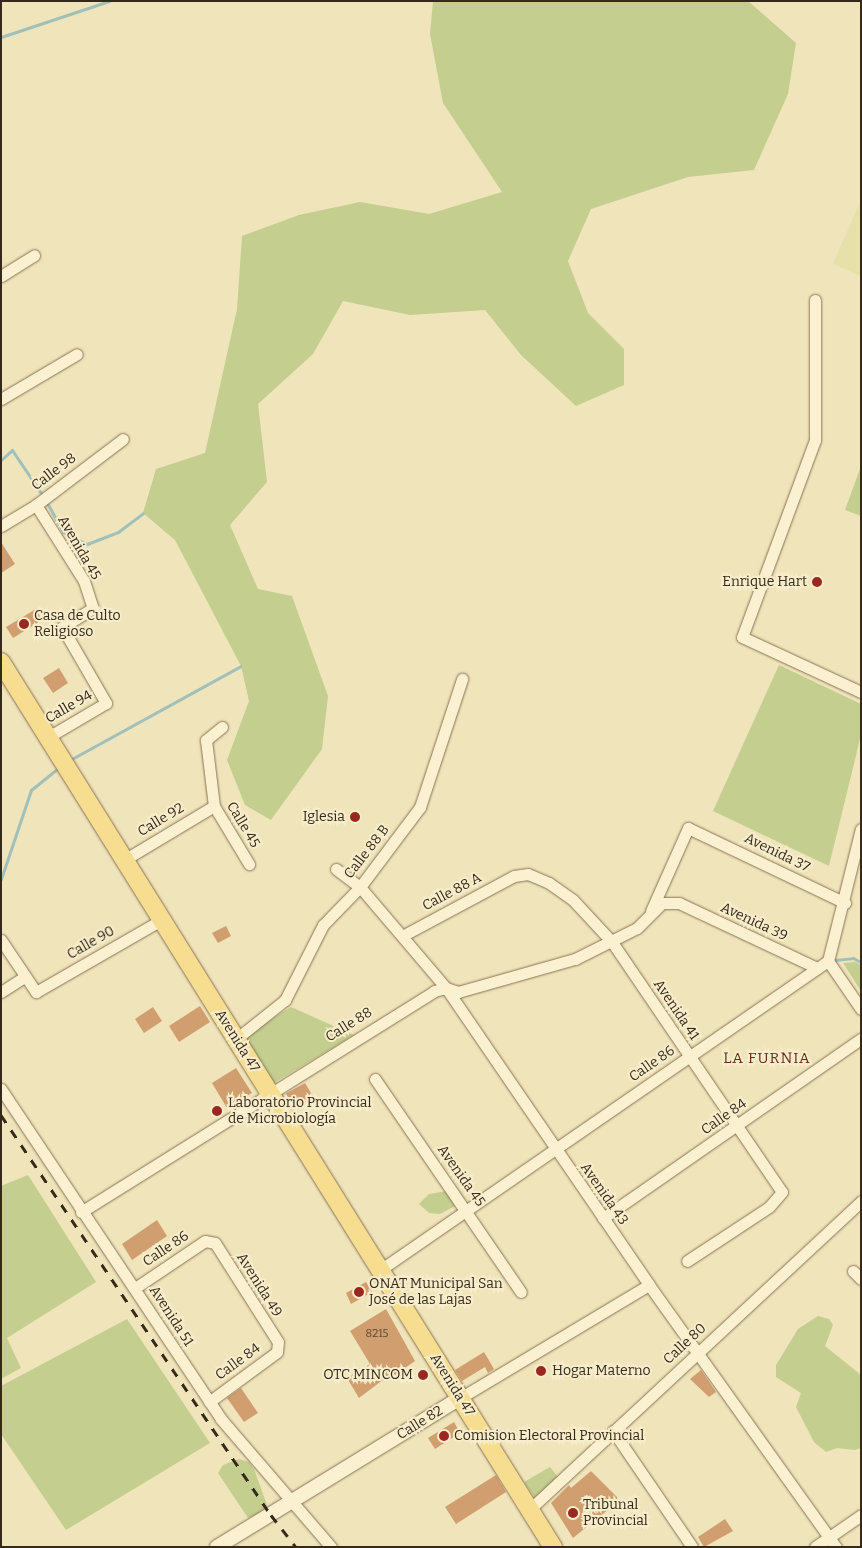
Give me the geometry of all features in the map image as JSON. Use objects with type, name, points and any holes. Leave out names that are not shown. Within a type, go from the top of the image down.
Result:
[{"type":"main road","name":"Avenida 47","points":[[1,662],[553,1547]]},
{"type":"street","points":[[1,276],[34,255]]},
{"type":"street","points":[[815,300],[815,440],[742,636],[861,692]]},
{"type":"street","points":[[1,400],[78,354]]},
{"type":"street","name":"Calle 98","points":[[1,526],[36,504],[123,439]]},
{"type":"street","name":"Avenida 45","points":[[36,504],[84,580],[93,608],[62,627],[106,703]]},
{"type":"street","name":"Calle 88 B","points":[[236,1039],[285,1000],[323,925],[360,887],[420,807],[462,679]]},
{"type":"street","name":"Calle 94","points":[[48,737],[106,703]]},
{"type":"street","name":"Calle 45","points":[[222,727],[206,740],[214,806],[249,864]]},
{"type":"street","name":"Calle 92","points":[[124,860],[214,806]]},
{"type":"street","name":"Calle 88","points":[[651,912],[685,831],[688,828],[696,830]]},
{"type":"street","points":[[861,829],[845,903],[828,961],[861,1010]]},
{"type":"street","name":"Avenida 37","points":[[696,830],[845,903]]},
{"type":"street","name":"Avenida 43","points":[[336,869],[360,887],[404,935],[446,988],[649,1285],[833,1542]]},
{"type":"street","name":"Avenida 41","points":[[514,876],[528,874],[549,883],[573,900],[612,942],[689,1057],[781,1188],[781,1197],[687,1261]]},
{"type":"street","name":"Calle 88 A","points":[[404,935],[514,876]]},
{"type":"street","name":"Calle 88","points":[[81,1212],[434,991],[446,988],[465,990],[575,959],[637,928],[662,903],[679,903]]},
{"type":"street","name":"Avenida 39","points":[[679,903],[817,968]]},
{"type":"street","name":"Calle 90","points":[[24,977],[36,992],[162,920]]},
{"type":"street","points":[[1,940],[24,977],[1,992]]},
{"type":"street","name":"Calle 86","points":[[380,1270],[828,961]]},
{"type":"street","name":"Calle 84","points":[[603,1218],[861,1039]]},
{"type":"street","name":"Avenida 45","points":[[375,1079],[468,1211],[521,1292]]},
{"type":"street","name":"Avenida 51","points":[[1,1089],[81,1212],[135,1288],[210,1402],[331,1547]]},
{"type":"street","name":"Calle 80","points":[[530,1509],[861,1201]]},
{"type":"street","name":"Calle 86","points":[[135,1288],[205,1241],[216,1243]]},
{"type":"street","name":"Avenida 49","points":[[216,1243],[278,1342]]},
{"type":"street","name":"Calle 82","points":[[217,1547],[649,1285]]},
{"type":"street","name":"Calle 84","points":[[210,1402],[276,1352],[278,1342]]},
{"type":"street","points":[[614,1431],[692,1547]]},
{"type":"street","points":[[815,1547],[833,1542],[861,1515]]},
{"type":"shaded area","points":[[861,200],[861,276],[833,264]]},
{"type":"green space","points":[[433,1],[748,1],[796,43],[788,94],[754,170],[688,177],[591,209],[568,261],[588,313],[624,349],[624,385],[576,406],[521,355],[485,310],[410,315],[343,301],[313,354],[258,404],[267,482],[230,525],[258,589],[292,596],[328,696],[322,749],[271,820],[245,805],[227,760],[249,701],[241,666],[175,540],[143,513],[156,469],[205,453],[237,309],[242,236],[299,215],[360,202],[429,214],[502,192],[443,103],[430,34]]},
{"type":"green space","points":[[861,469],[861,516],[845,510]]},
{"type":"green space","points":[[779,665],[861,704],[861,735],[829,866],[713,811]]},
{"type":"green space","points":[[856,962],[861,966],[861,991],[843,963]]},
{"type":"green space","points":[[291,1007],[354,1035],[272,1084],[243,1037]]},
{"type":"green space","points":[[28,1175],[96,1282],[7,1338],[21,1368],[1,1379],[1,1186]]},
{"type":"green space","points":[[448,1191],[455,1206],[440,1214],[429,1213],[419,1204],[429,1194]]},
{"type":"green space","points":[[818,1316],[829,1319],[833,1325],[825,1346],[861,1375],[861,1448],[855,1450],[837,1448],[826,1452],[814,1442],[796,1407],[801,1393],[776,1377],[776,1365],[798,1329]]},
{"type":"green space","points":[[127,1319],[210,1443],[66,1530],[1,1434],[1,1386]]},
{"type":"green space","points":[[239,1459],[249,1462],[254,1469],[267,1505],[263,1512],[248,1518],[218,1473],[223,1465]]},
{"type":"green space","points":[[550,1467],[558,1477],[535,1498],[524,1482]]},
{"type":"building","points":[[1,542],[15,564],[1,573]]},
{"type":"building","name":"Casa de Culto Religioso","points":[[36,609],[42,620],[13,638],[6,627]]},
{"type":"building","points":[[59,668],[68,683],[53,693],[43,678]]},
{"type":"building","points":[[226,926],[231,936],[218,943],[212,933]]},
{"type":"building","points":[[200,1006],[210,1022],[179,1042],[169,1026]]},
{"type":"building","points":[[153,1007],[162,1021],[144,1033],[135,1019]]},
{"type":"building","name":"Laboratorio Provincial de Microbiología","points":[[236,1068],[252,1093],[227,1108],[212,1083]]},
{"type":"building","points":[[305,1083],[314,1098],[293,1108],[285,1094]]},
{"type":"building","points":[[157,1220],[167,1236],[132,1260],[122,1244]]},
{"type":"building","name":"ONAT Municipal San José de las Lajas","points":[[366,1282],[372,1292],[351,1304],[346,1293]]},
{"type":"building","points":[[386,1309],[415,1361],[395,1375],[392,1373],[359,1398],[347,1378],[370,1364],[350,1331]]},
{"type":"building","points":[[484,1352],[494,1369],[488,1373],[485,1367],[462,1381],[455,1370]]},
{"type":"building","points":[[701,1370],[716,1392],[709,1397],[690,1379]]},
{"type":"building","points":[[241,1388],[258,1413],[244,1422],[227,1398]]},
{"type":"building","name":"Comision Electoral Provincial","points":[[454,1422],[460,1433],[435,1449],[428,1438]]},
{"type":"building","points":[[591,1471],[620,1500],[573,1538],[551,1503],[569,1485],[571,1488]]},
{"type":"building","points":[[496,1475],[506,1492],[456,1524],[445,1507]]},
{"type":"building","points":[[725,1519],[733,1531],[704,1547],[698,1537]]},
{"type":"waterway","points":[[1,37],[109,1]]},
{"type":"waterway","points":[[1,460],[12,450],[43,496]]},
{"type":"waterway","points":[[46,501],[63,532],[87,544],[118,532],[143,513]]},
{"type":"waterway","points":[[68,761],[241,666]]},
{"type":"waterway","points":[[1,879],[31,790],[59,767]]},
{"type":"waterway","points":[[835,960],[853,958],[861,962]]},
{"type":"railway","points":[[1,1115],[271,1515],[296,1547]]},
{"type":"place","name":"Enrique Hart","points":[[817,582]]},
{"type":"place","name":"Casa de Culto Religioso","points":[[24,624]]},
{"type":"place","name":"Iglesia","points":[[355,817]]},
{"type":"place","name":"Laboratorio Provincial de Microbiología","points":[[217,1111]]},
{"type":"place","name":"ONAT Municipal San José de las Lajas","points":[[359,1292]]},
{"type":"place","name":"Hogar Materno","points":[[541,1371]]},
{"type":"place","name":"OTC MINCOM","points":[[423,1375]]},
{"type":"place","name":"Comision Electoral Provincial","points":[[444,1436]]},
{"type":"place","name":"Tribunal Provincial","points":[[573,1513]]},
{"type":"district","name":"LA FURNIA","points":[[767,1059]]}]
